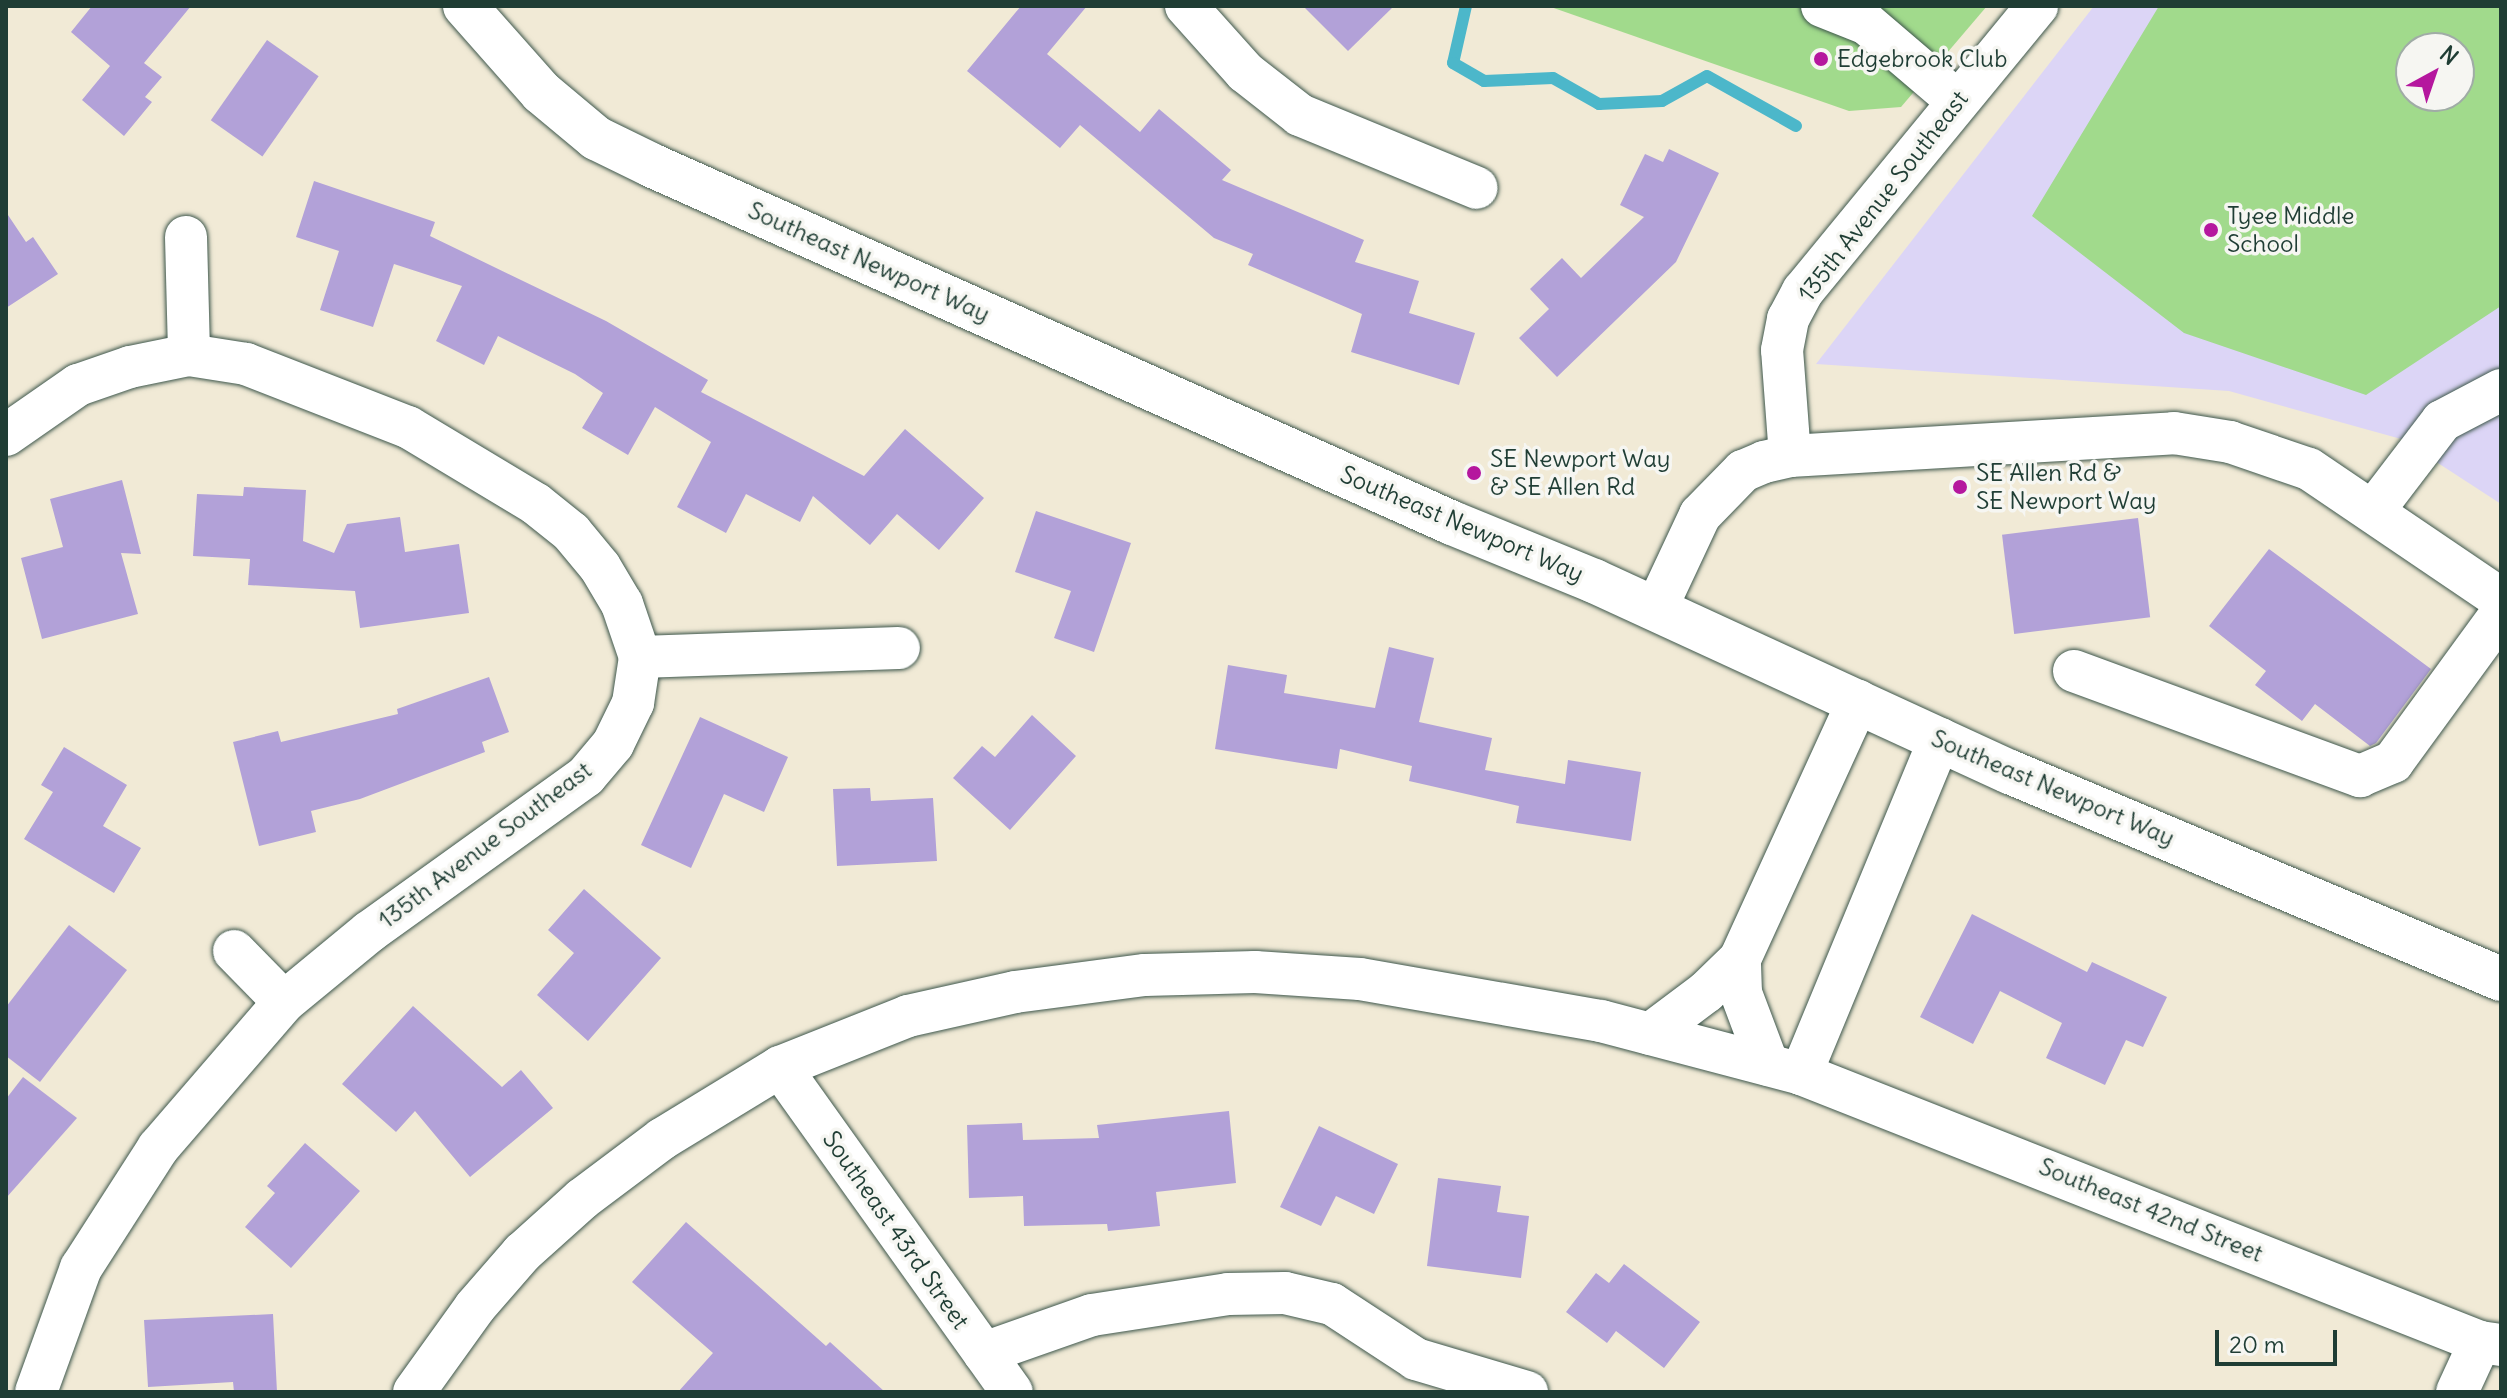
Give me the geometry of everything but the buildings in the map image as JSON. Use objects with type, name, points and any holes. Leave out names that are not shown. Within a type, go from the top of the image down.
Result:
[{"type":"main road","name":"Southeast Newport Way","points":[[465,6],[541,92],[596,138],[1656,609],[1940,739],[2501,979]]},
{"type":"street","points":[[1186,6],[1245,72],[1300,115],[1477,188]]},
{"type":"street","points":[[1822,6],[1867,24],[1957,101]]},
{"type":"street","name":"135th Avenue Southeast","points":[[1790,456],[1782,387],[1788,319],[1822,265],[2037,6]]},
{"type":"street","points":[[186,237],[189,355]]},
{"type":"street","points":[[6,435],[78,385],[130,367],[189,355],[246,364],[408,427],[536,504],[571,532],[600,567],[622,604],[640,657],[899,648]]},
{"type":"street","points":[[2374,510],[2442,421],[2501,390]]},
{"type":"street","points":[[1656,609],[1700,515],[1743,471],[1790,456],[2174,433],[2272,454],[2309,469],[2374,510],[2501,599]]},
{"type":"street","points":[[2074,671],[2360,776],[2393,762],[2501,614]]},
{"type":"street","name":"135th Avenue Southeast","points":[[36,1392],[81,1268],[108,1220],[158,1148],[284,1002],[369,932],[586,776],[613,744],[633,703],[640,657]]},
{"type":"street","points":[[1650,1034],[1706,992],[1740,959],[1858,701]]},
{"type":"street","points":[[1785,1070],[1940,739]]},
{"type":"street","points":[[234,951],[284,1002]]},
{"type":"street","points":[[1740,959],[1741,993],[1785,1070]]},
{"type":"street","name":"Southeast 42nd Street","points":[[414,1392],[475,1307],[522,1253],[582,1199],[662,1139],[780,1067],[908,1016],[1015,992],[1145,975],[1255,972],[1360,979],[1650,1034],[1785,1070],[2490,1343]]},
{"type":"street","name":"Southeast 43rd Street","points":[[780,1067],[1012,1392]]},
{"type":"street","points":[[984,1353],[1092,1315],[1228,1294],[1285,1293],[1332,1304],[1424,1376],[1527,1392]]},
{"type":"street","points":[[2457,1392],[2490,1343]]},
{"type":"shaded area","name":"Tyee Middle School","points":[[2094,6],[2501,6],[2501,504],[2401,439],[2229,391],[1816,364]]},
{"type":"green space","name":"Edgebrook Club","points":[[1548,6],[1987,6],[1901,107],[1849,111]]},
{"type":"green space","name":"Tyee Middle School","points":[[2159,6],[2501,6],[2501,306],[2366,395],[2184,333],[2032,216]]},
{"type":"waterway","points":[[1466,6],[1453,63],[1484,81],[1553,78],[1599,104],[1662,101],[1707,76],[1796,126]]},
{"type":"place","name":"Edgebrook Club","points":[[1821,59]]},
{"type":"place","name":"Tyee Middle School","points":[[2211,230]]},
{"type":"place","name":"SE Newport Way & SE Allen Rd","points":[[1474,473]]},
{"type":"place","name":"SE Allen Rd & SE Newport Way","points":[[1960,487]]}]
